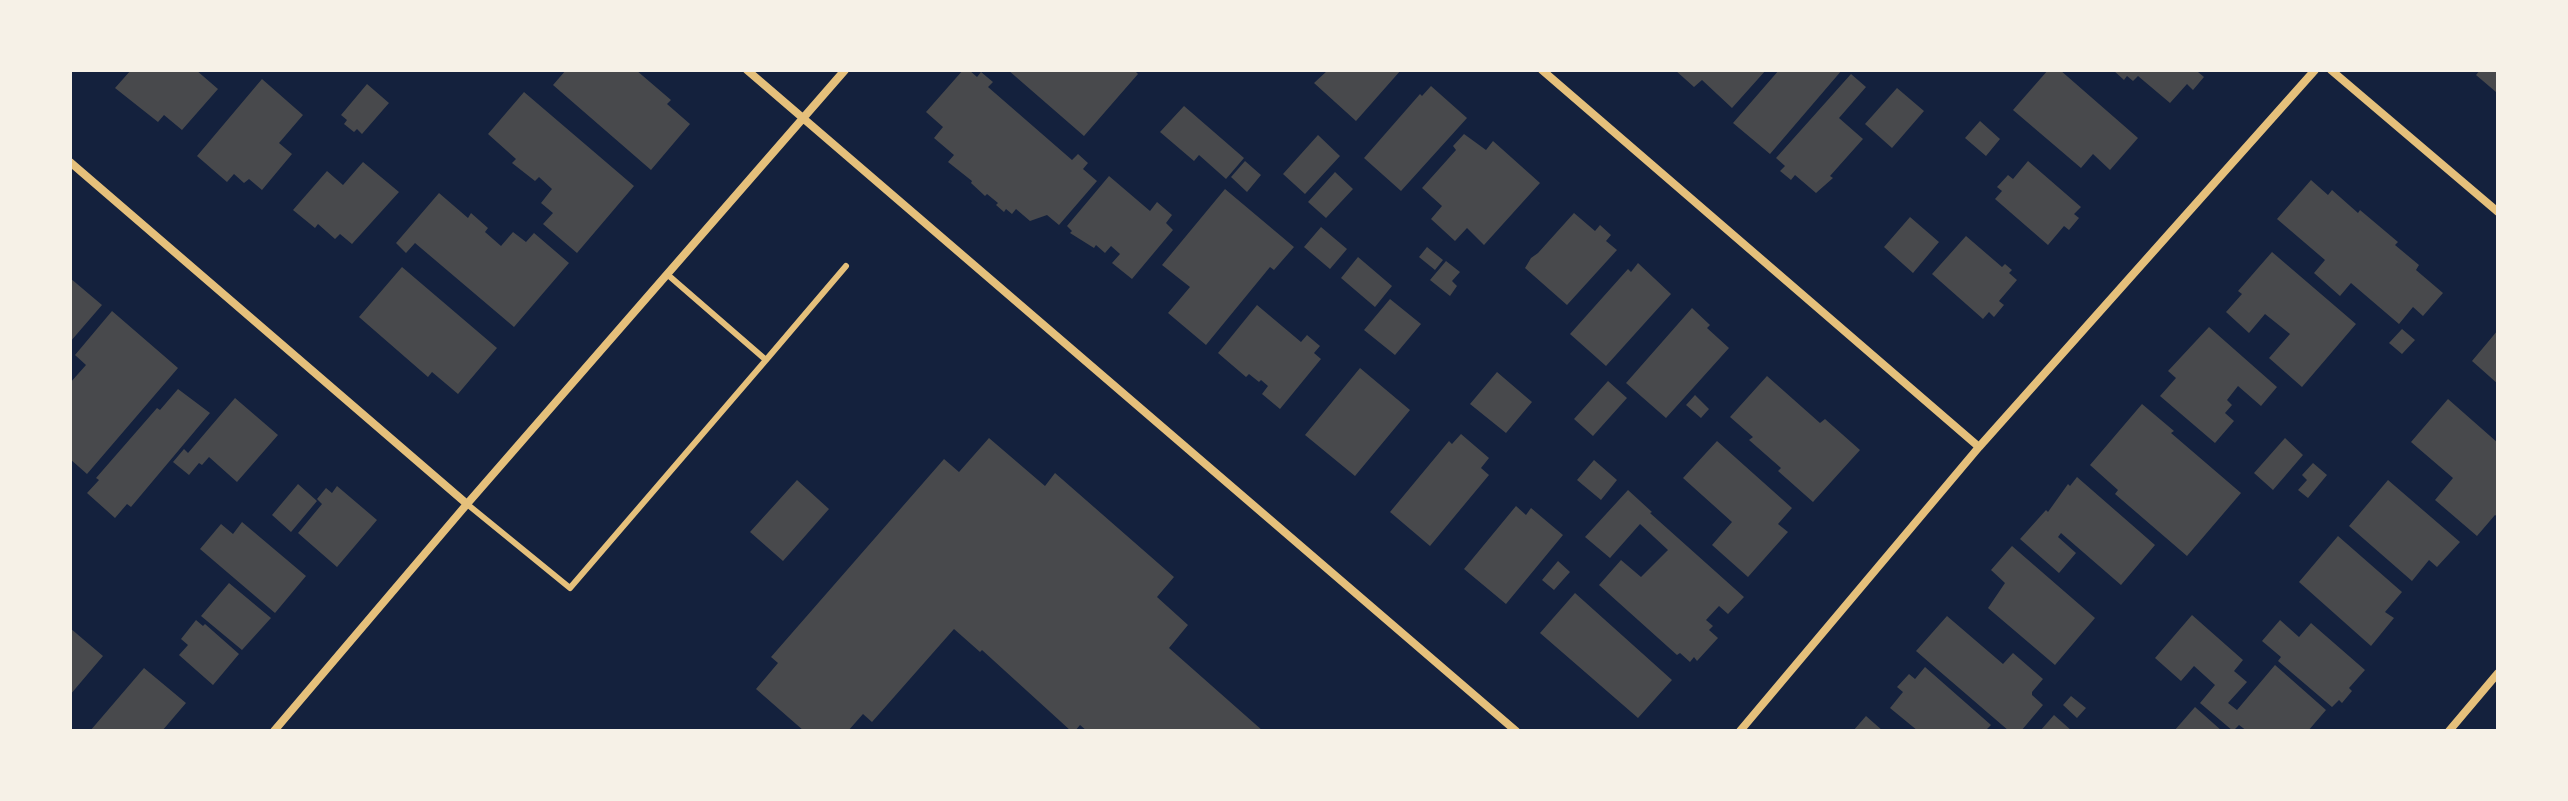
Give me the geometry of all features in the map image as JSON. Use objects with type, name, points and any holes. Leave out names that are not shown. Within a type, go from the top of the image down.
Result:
[{"type":"street","points":[[747,70],[1516,731]]},
{"type":"street","points":[[274,731],[845,70]]},
{"type":"street","points":[[1542,70],[1979,447]]},
{"type":"street","points":[[1740,731],[1979,447],[2315,70]]},
{"type":"street","points":[[2331,70],[2498,212]]},
{"type":"street","points":[[70,162],[467,504]]},
{"type":"street","points":[[2449,731],[2498,673]]},
{"type":"lane","points":[[467,504],[570,588],[846,266]]},
{"type":"lane","points":[[668,275],[766,360]]},
{"type":"building","points":[[131,70],[196,70],[218,89],[182,130],[164,115],[158,122],[115,88]]},
{"type":"building","points":[[566,70],[636,70],[671,100],[667,104],[690,124],[651,170],[553,85]]},
{"type":"building","points":[[963,70],[969,70],[977,77],[981,72],[993,82],[988,87],[1072,160],[1078,154],[1088,163],[1083,169],[1097,181],[1059,225],[1047,215],[1030,221],[1016,209],[1012,214],[1006,209],[1004,212],[996,205],[998,203],[987,194],[985,196],[948,162],[954,155],[934,138],[943,127],[926,112]]},
{"type":"building","points":[[1008,70],[1134,70],[1138,74],[1084,136]]},
{"type":"building","points":[[1328,70],[1401,70],[1356,121],[1314,83]]},
{"type":"building","points":[[1675,70],[1766,70],[1732,108],[1702,80],[1694,87]]},
{"type":"building","points":[[1779,70],[1842,70],[1770,154],[1733,123]]},
{"type":"building","points":[[2048,70],[2060,70],[2138,138],[2110,170],[2093,154],[2081,168],[2013,110]]},
{"type":"building","points":[[2113,70],[2199,70],[2204,77],[2193,90],[2187,84],[2170,103],[2138,76],[2133,81],[2127,76],[2124,80]]},
{"type":"building","points":[[2480,70],[2498,70],[2496,92],[2476,75]]},
{"type":"building","points":[[1851,74],[1866,87],[1839,118],[1863,139],[1830,176],[1833,178],[1816,193],[1795,175],[1791,180],[1780,171],[1785,166],[1776,158]]},
{"type":"building","points":[[262,79],[303,115],[279,143],[292,154],[262,190],[249,179],[244,183],[234,174],[227,182],[197,156]]},
{"type":"building","points":[[367,84],[389,103],[362,134],[344,124],[347,120],[341,115]]},
{"type":"building","points":[[1431,86],[1467,118],[1401,191],[1364,158],[1420,94],[1422,96]]},
{"type":"building","points":[[1897,88],[1924,111],[1892,148],[1865,124]]},
{"type":"building","points":[[524,92],[634,186],[577,253],[543,224],[553,213],[541,203],[552,189],[539,177],[535,181],[512,163],[516,159],[488,134]]},
{"type":"building","points":[[1184,106],[1244,158],[1226,179],[1199,155],[1194,161],[1160,132]]},
{"type":"building","points":[[1980,121],[2000,139],[1986,156],[1965,138]]},
{"type":"building","points":[[1464,134],[1486,150],[1493,141],[1540,183],[1484,245],[1467,228],[1455,241],[1431,219],[1442,206],[1422,188],[1456,150],[1453,146]]},
{"type":"building","points":[[1318,135],[1340,156],[1305,194],[1283,174]]},
{"type":"building","points":[[1245,161],[1261,175],[1247,192],[1231,177]]},
{"type":"building","points":[[2028,161],[2081,207],[2074,214],[2079,218],[2069,230],[2064,226],[2048,245],[1995,199],[2002,191],[1997,187],[2008,175],[2013,179]]},
{"type":"building","points":[[363,162],[399,192],[352,244],[340,234],[335,239],[318,224],[315,228],[293,210],[327,171],[343,185]]},
{"type":"building","points":[[1335,172],[1353,189],[1326,218],[1308,202]]},
{"type":"building","points":[[1109,176],[1150,211],[1157,202],[1172,215],[1166,223],[1173,230],[1132,279],[1112,263],[1120,254],[1111,246],[1105,253],[1096,245],[1094,248],[1070,233],[1072,231],[1067,226]]},
{"type":"building","points":[[2311,180],[2328,195],[2332,190],[2398,242],[2395,245],[2419,265],[2416,270],[2443,293],[2423,316],[2413,307],[2399,324],[2351,283],[2340,296],[2314,273],[2325,260],[2277,219]]},
{"type":"building","points":[[1225,189],[1294,247],[1274,270],[1270,267],[1206,345],[1168,313],[1190,287],[1162,265]]},
{"type":"building","points":[[439,193],[468,218],[471,213],[488,228],[485,232],[501,246],[513,232],[526,242],[534,233],[569,263],[514,327],[415,243],[406,253],[396,243]]},
{"type":"building","points":[[1574,213],[1595,231],[1600,225],[1611,235],[1606,241],[1617,250],[1567,305],[1525,268]]},
{"type":"building","points":[[1910,217],[1939,242],[1913,273],[1884,247]]},
{"type":"building","points":[[1321,227],[1347,249],[1330,269],[1304,247]]},
{"type":"building","points":[[1966,236],[2002,267],[2005,264],[2012,270],[2009,273],[2017,280],[1999,301],[2004,305],[1994,317],[1989,312],[1983,319],[1932,274]]},
{"type":"building","points":[[1427,247],[1443,260],[1435,270],[1419,257]]},
{"type":"building","points":[[2272,252],[2356,324],[2302,387],[2269,358],[2290,334],[2265,314],[2249,333],[2226,312],[2242,294],[2238,291]]},
{"type":"building","points":[[1358,257],[1392,286],[1375,307],[1341,278]]},
{"type":"building","points":[[1446,261],[1460,272],[1452,281],[1457,286],[1450,296],[1430,280]]},
{"type":"building","points":[[1638,263],[1671,294],[1606,366],[1570,334],[1628,269],[1631,272]]},
{"type":"building","points":[[402,267],[497,348],[458,394],[432,372],[428,377],[359,317]]},
{"type":"building","points":[[70,278],[102,305],[70,342]]},
{"type":"building","points":[[1390,299],[1421,324],[1395,355],[1364,330]]},
{"type":"building","points":[[1257,305],[1301,342],[1307,335],[1320,346],[1314,353],[1321,359],[1280,409],[1262,394],[1268,386],[1249,374],[1246,377],[1218,353]]},
{"type":"building","points":[[1692,308],[1710,325],[1707,328],[1729,348],[1666,418],[1626,383]]},
{"type":"building","points":[[112,311],[178,368],[87,474],[70,459],[70,383],[86,365],[75,355]]},
{"type":"building","points":[[2209,327],[2277,387],[2261,406],[2238,386],[2227,400],[2232,405],[2225,413],[2234,421],[2215,443],[2160,396],[2176,378],[2168,371]]},
{"type":"building","points":[[2402,329],[2415,340],[2402,354],[2389,343]]},
{"type":"building","points":[[2498,330],[2498,384],[2472,361]]},
{"type":"building","points":[[1360,368],[1410,410],[1355,476],[1305,435]]},
{"type":"building","points":[[1497,372],[1532,402],[1506,433],[1470,404]]},
{"type":"building","points":[[1767,376],[1820,423],[1825,419],[1860,450],[1813,502],[1778,471],[1781,468],[1749,440],[1753,437],[1730,417]]},
{"type":"building","points":[[1608,381],[1627,398],[1593,436],[1574,419]]},
{"type":"building","points":[[178,389],[210,413],[131,507],[127,504],[115,518],[87,493],[99,480],[96,478],[157,408],[160,410]]},
{"type":"building","points":[[1695,395],[1709,409],[1701,418],[1686,405]]},
{"type":"building","points":[[235,398],[278,435],[237,482],[209,457],[189,475],[173,462],[184,449],[188,453]]},
{"type":"building","points":[[2448,399],[2498,443],[2498,517],[2495,515],[2477,536],[2435,500],[2453,478],[2411,442]]},
{"type":"building","points":[[2142,404],[2241,493],[2187,556],[2115,494],[2118,490],[2090,465]]},
{"type":"building","points":[[1461,434],[1489,458],[1481,468],[1489,475],[1430,546],[1390,512],[1449,441],[1452,444]]},
{"type":"building","points":[[989,438],[1045,486],[1055,473],[1174,577],[1157,597],[1188,625],[1169,648],[1263,731],[1087,731],[1080,725],[1071,731],[982,650],[980,652],[954,629],[872,722],[863,714],[848,731],[804,731],[756,689],[778,663],[771,657],[944,459],[959,472]]},
{"type":"building","points":[[2285,438],[2303,455],[2273,490],[2254,473]]},
{"type":"building","points":[[1717,441],[1792,508],[1778,524],[1788,532],[1748,577],[1712,545],[1732,522],[1683,478]]},
{"type":"building","points":[[1594,460],[1617,480],[1601,500],[1577,480]]},
{"type":"building","points":[[2313,463],[2327,475],[2308,498],[2298,490],[2307,480],[2302,475]]},
{"type":"building","points":[[2077,477],[2155,545],[2121,585],[2061,533],[2058,537],[2076,553],[2059,573],[2020,539]]},
{"type":"building","points":[[797,480],[829,509],[783,561],[750,532]]},
{"type":"building","points":[[2388,480],[2460,542],[2437,567],[2429,560],[2412,581],[2349,526]]},
{"type":"building","points":[[298,484],[317,501],[291,532],[272,515]]},
{"type":"building","points":[[337,486],[377,520],[337,567],[298,533],[322,504],[317,499],[326,488],[332,493]]},
{"type":"building","points":[[1628,490],[1744,597],[1728,614],[1719,606],[1706,620],[1713,626],[1709,630],[1718,638],[1697,661],[1694,657],[1690,662],[1680,653],[1677,655],[1599,585],[1621,560],[1641,577],[1668,550],[1640,524],[1610,558],[1585,537]]},
{"type":"building","points":[[1516,506],[1526,515],[1531,508],[1563,535],[1506,604],[1464,569]]},
{"type":"building","points":[[242,522],[306,576],[275,613],[200,549],[221,524],[233,534]]},
{"type":"building","points":[[2338,536],[2402,592],[2385,612],[2394,618],[2371,646],[2299,582]]},
{"type":"building","points":[[2012,546],[2095,618],[2055,665],[1988,608],[2005,583],[1991,570]]},
{"type":"building","points":[[1558,561],[1570,572],[1554,590],[1542,580]]},
{"type":"building","points":[[229,583],[271,618],[242,650],[201,616]]},
{"type":"building","points":[[1575,593],[1672,680],[1638,718],[1540,633]]},
{"type":"building","points":[[2192,615],[2243,660],[2234,671],[2247,682],[2228,703],[2237,710],[2275,665],[2326,710],[2308,731],[2247,731],[2239,725],[2233,731],[2200,703],[2215,685],[2194,666],[2181,681],[2155,658]]},
{"type":"building","points":[[1947,616],[2003,664],[2013,653],[2043,679],[2032,695],[2043,705],[2021,731],[2009,731],[1916,651]]},
{"type":"building","points":[[196,620],[203,626],[205,624],[239,654],[213,685],[179,655],[188,645],[181,639]]},
{"type":"building","points":[[2280,620],[2299,637],[2311,623],[2365,670],[2349,688],[2352,691],[2342,703],[2339,700],[2332,707],[2278,661],[2281,657],[2262,641]]},
{"type":"building","points":[[70,628],[103,656],[70,695]]},
{"type":"building","points":[[1925,667],[1991,725],[1985,731],[1918,731],[1890,708],[1903,692],[1897,687],[1909,674],[1915,679]]},
{"type":"building","points":[[144,668],[186,703],[162,731],[90,731]]},
{"type":"building","points":[[2071,696],[2086,708],[2077,718],[2063,705]]},
{"type":"building","points":[[2195,707],[2222,731],[2174,731]]},
{"type":"building","points":[[2054,715],[2072,731],[2040,731]]},
{"type":"building","points":[[1866,716],[1883,731],[1853,731]]}]
